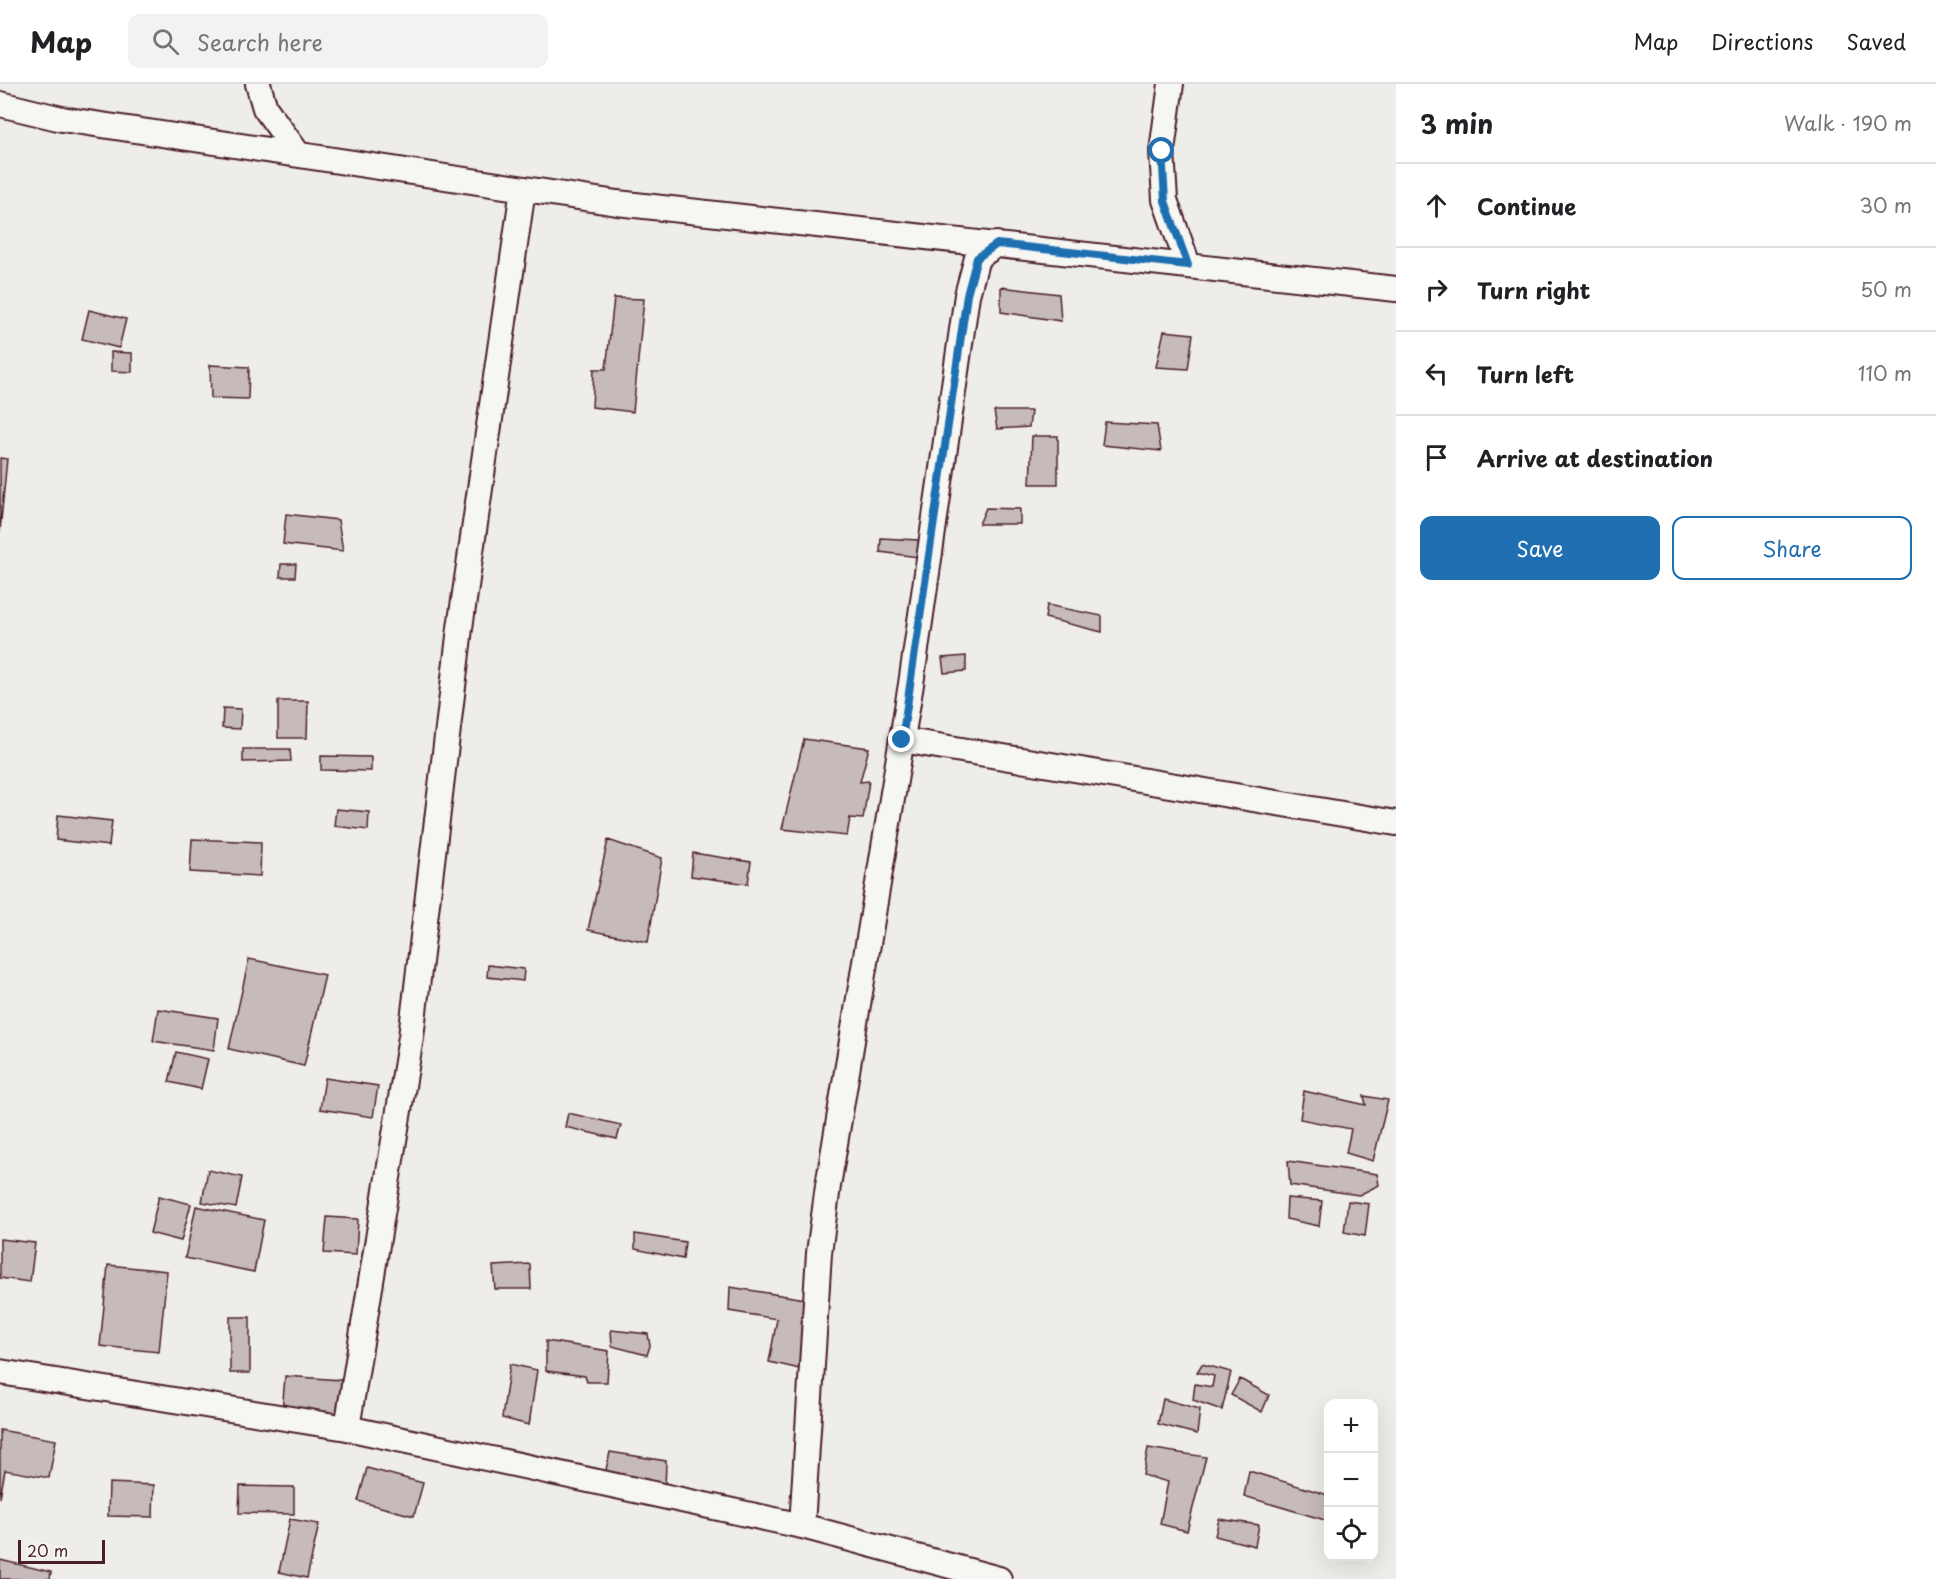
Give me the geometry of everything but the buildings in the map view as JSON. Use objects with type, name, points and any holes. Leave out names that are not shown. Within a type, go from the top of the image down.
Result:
[{"type":"street","points":[[258,84],[265,108],[298,154]]},
{"type":"street","points":[[1171,84],[1162,151],[1165,201],[1188,265]]},
{"type":"street","points":[[0,104],[62,118],[617,203],[1396,289]]},
{"type":"street","points":[[348,1428],[411,1037],[460,628],[523,189]]},
{"type":"street","points":[[802,1526],[819,1253],[902,740],[967,295],[977,258],[997,244]]},
{"type":"street","points":[[902,740],[1396,823]]},
{"type":"street","points":[[0,1372],[348,1428],[802,1526],[999,1579]]},
{"type":"route","points":[[902,740],[967,295],[977,258],[997,244],[1188,265],[1165,201],[1162,151]]}]
